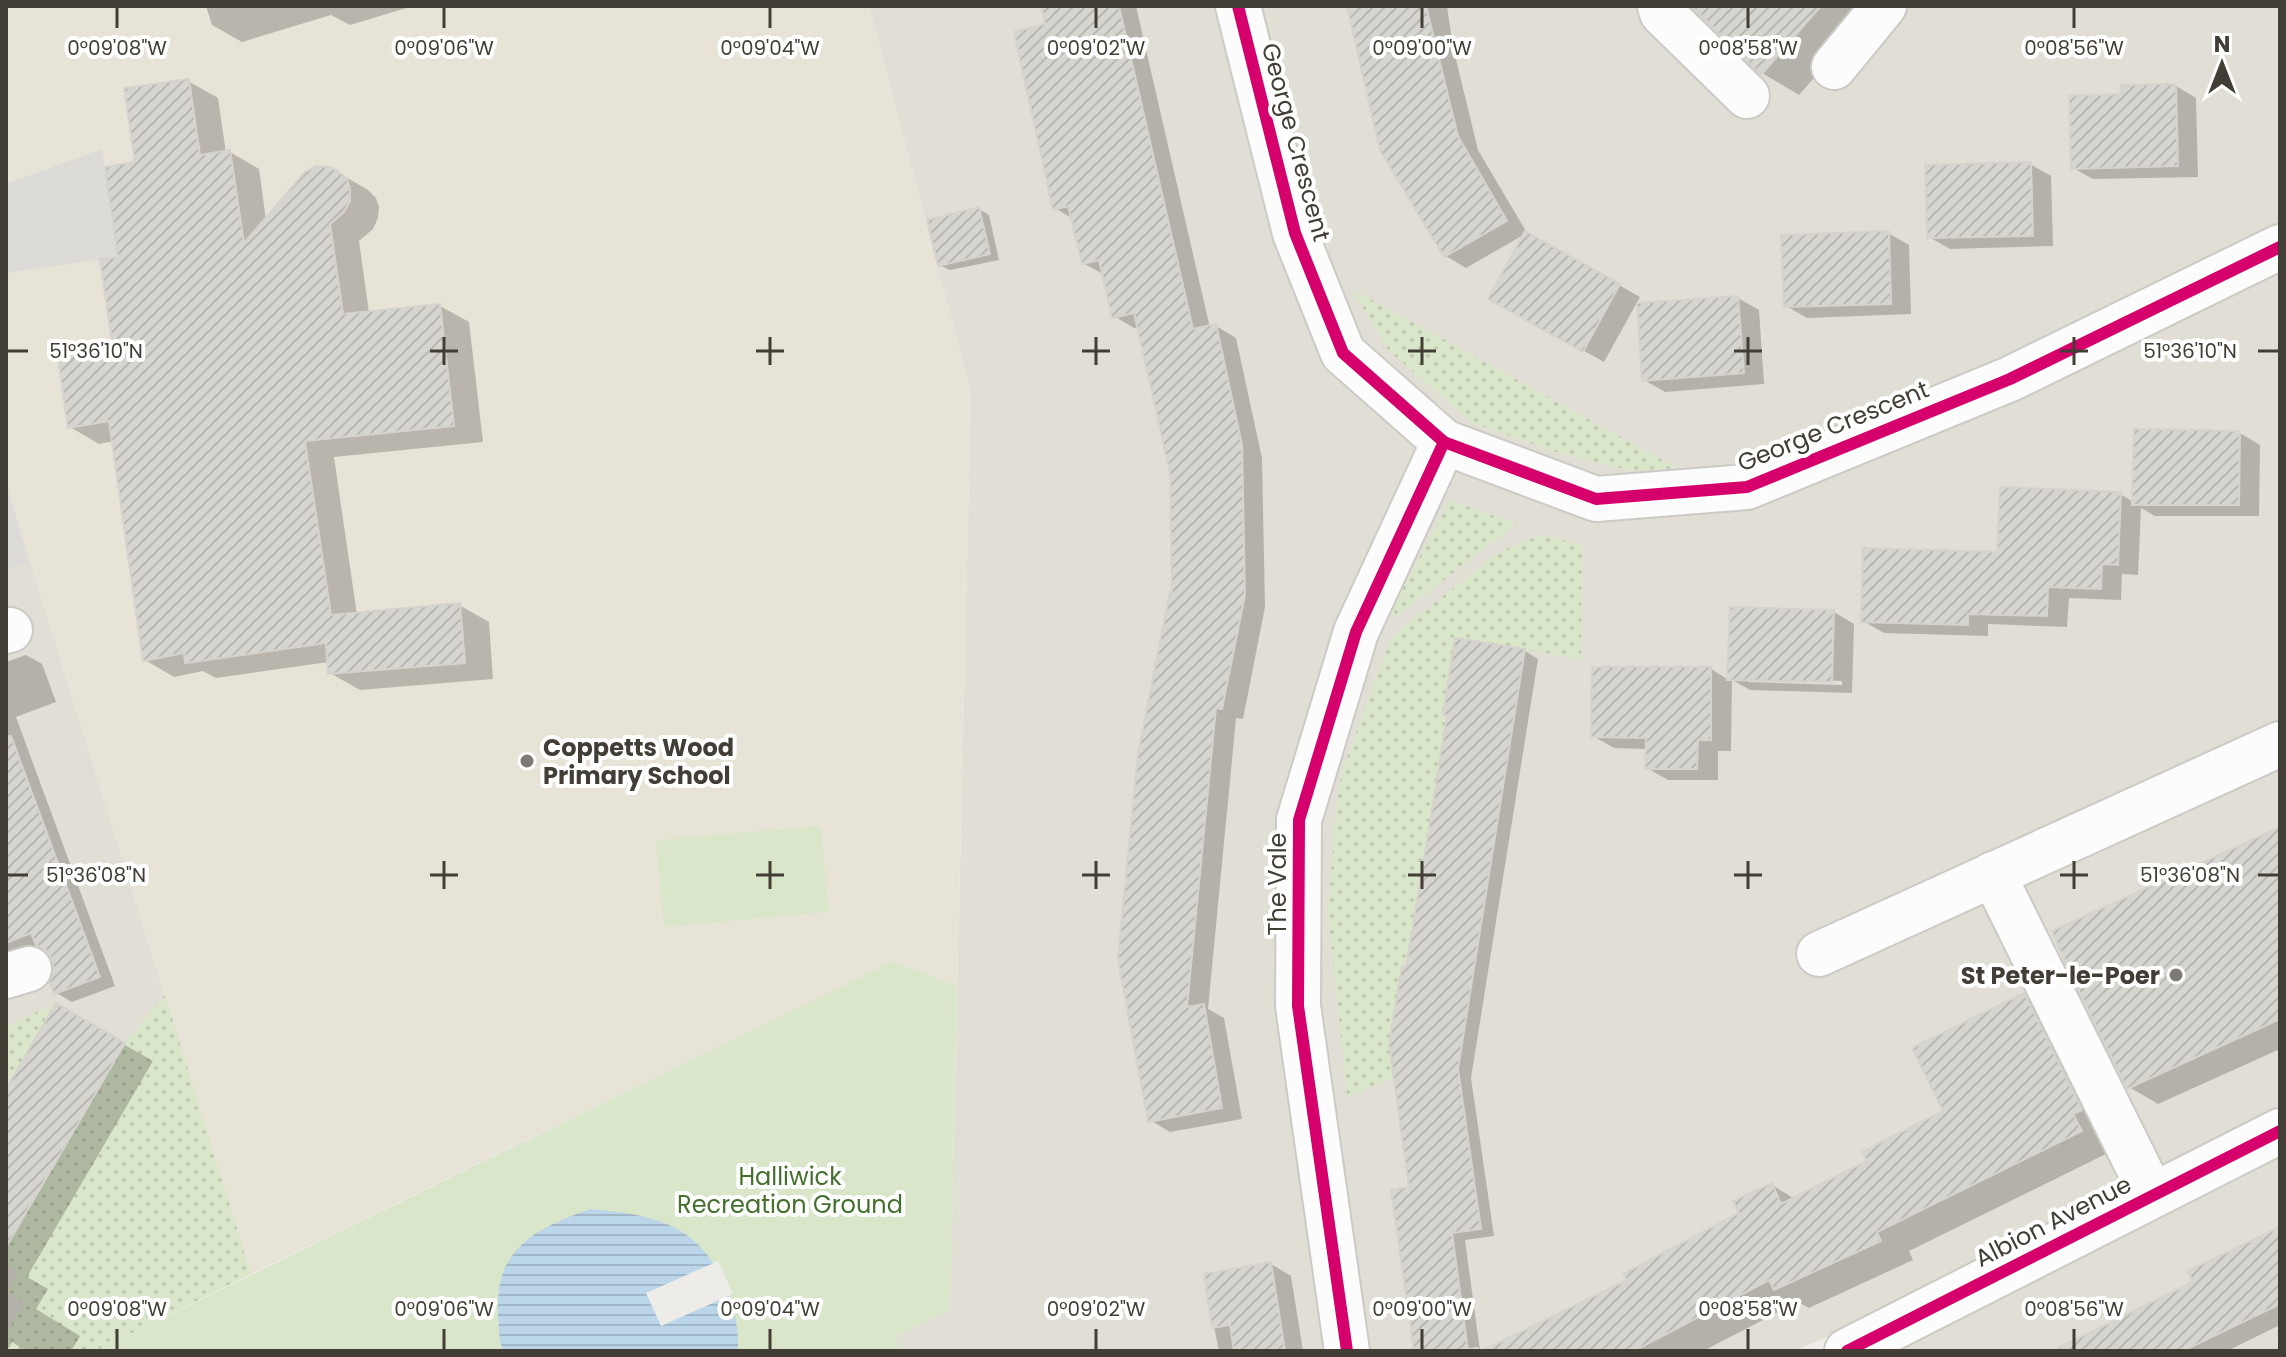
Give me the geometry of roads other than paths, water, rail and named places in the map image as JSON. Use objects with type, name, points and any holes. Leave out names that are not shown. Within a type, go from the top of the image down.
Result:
[{"type":"street","name":"George Crescent","points":[[1238,6],[1295,233],[1343,353],[1444,442],[1596,499],[1747,487],[2010,379],[2280,247]]},
{"type":"street","points":[[1660,6],[1662,13],[1747,96]]},
{"type":"street","points":[[1834,67],[1884,6]]},
{"type":"street","name":"The Vale","points":[[1347,1351],[1298,1006],[1299,820],[1356,632],[1444,442]]},
{"type":"street","points":[[1819,954],[2280,744]]},
{"type":"street","points":[[1993,874],[2152,1195]]},
{"type":"street","name":"Albion Avenue","points":[[1847,1351],[2280,1131]]},
{"type":"water","points":[[590,1209],[653,1219],[687,1235],[701,1247],[714,1264],[728,1293],[737,1326],[738,1351],[503,1351],[499,1332],[499,1291],[503,1272],[511,1257],[536,1234]]},
{"type":"place","name":"Coppetts Wood Primary School","points":[[527,761]]},
{"type":"place","name":"St Peter-le-Poer","points":[[2176,975]]},
{"type":"park label","name":"Halliwick Recreation Ground","points":[[790,1190]]}]
